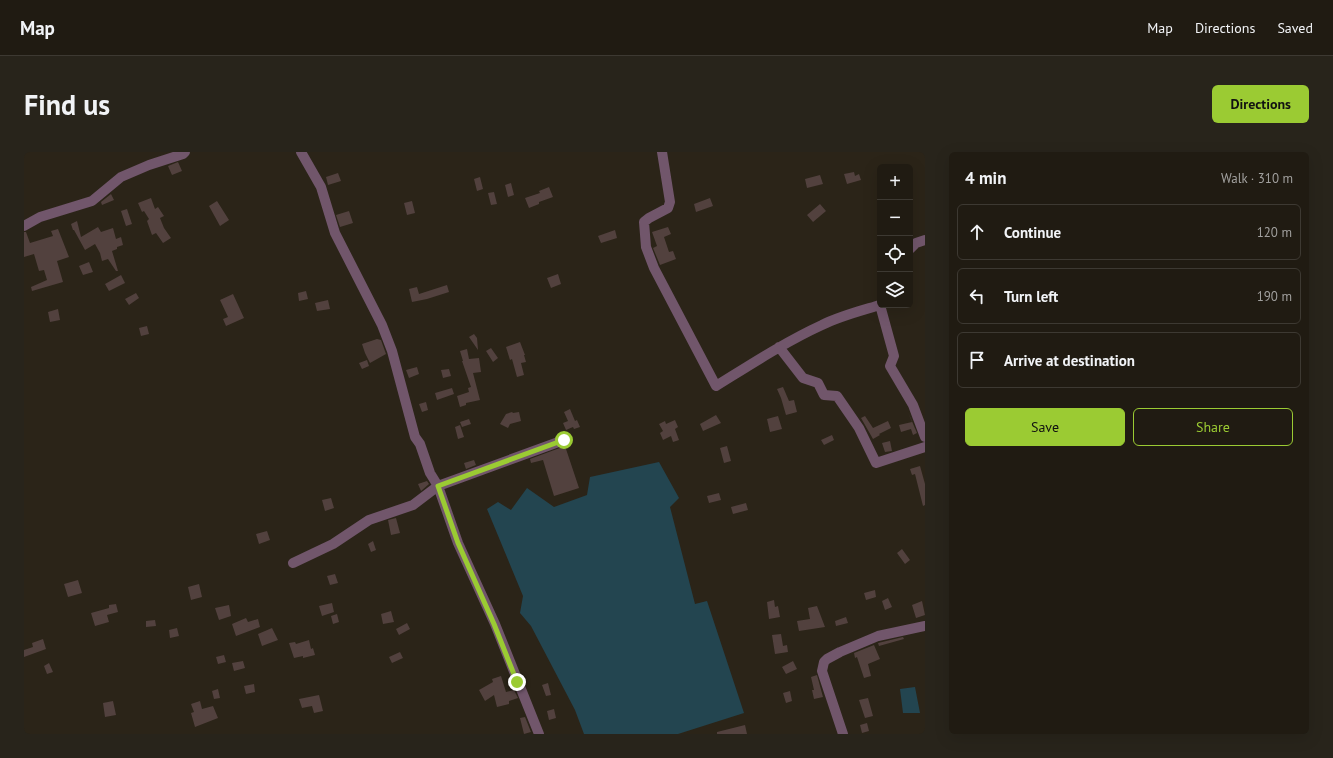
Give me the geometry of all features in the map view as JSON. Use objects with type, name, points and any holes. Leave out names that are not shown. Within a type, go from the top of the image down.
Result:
[{"type":"street","points":[[24,226],[40,217],[92,201],[121,177],[143,167],[183,154],[185,152]]},
{"type":"street","points":[[301,152],[321,187],[334,233],[382,325],[392,351],[414,437],[420,444],[430,473],[438,486],[458,543],[494,624],[539,734]]},
{"type":"street","points":[[662,152],[670,202],[668,208],[644,222],[646,247],[654,268],[716,386],[779,347],[822,324],[877,306]]},
{"type":"street","points":[[913,246],[916,243],[925,240]]},
{"type":"street","points":[[881,308],[894,356],[890,366],[913,405],[925,437]]},
{"type":"street","points":[[779,347],[803,378],[818,383],[824,395],[837,396],[859,428],[876,463],[925,447]]},
{"type":"street","points":[[293,563],[332,544],[369,520],[413,504],[438,486],[564,440]]},
{"type":"street","points":[[843,734],[822,671],[824,662],[840,652],[878,636],[925,626]]},
{"type":"water","points":[[659,462],[679,498],[670,507],[695,604],[707,601],[744,713],[678,734],[584,734],[575,710],[531,626],[520,613],[523,596],[487,509],[498,502],[511,510],[527,488],[554,507],[587,495],[590,477]]},
{"type":"water","points":[[915,687],[920,713],[903,713],[900,689]]},
{"type":"building","points":[[178,162],[182,171],[172,175],[168,166]]},
{"type":"building","points":[[854,172],[855,176],[859,174],[861,180],[847,184],[844,174]]},
{"type":"building","points":[[338,173],[341,181],[328,185],[326,177]]},
{"type":"building","points":[[820,175],[823,184],[807,188],[805,179]]},
{"type":"building","points":[[480,177],[483,189],[477,191],[474,179]]},
{"type":"building","points":[[511,183],[514,195],[508,197],[505,185]]},
{"type":"building","points":[[549,187],[553,197],[539,202],[539,204],[529,208],[525,198],[540,193],[539,191]]},
{"type":"building","points":[[494,192],[497,204],[491,205],[488,193]]},
{"type":"building","points":[[111,194],[114,200],[102,205],[101,202]]},
{"type":"building","points":[[151,198],[155,209],[158,207],[164,216],[160,218],[164,228],[171,238],[163,243],[156,233],[152,235],[147,221],[149,219],[144,211],[142,212],[138,203]]},
{"type":"building","points":[[710,198],[713,206],[696,212],[694,204]]},
{"type":"building","points":[[217,201],[229,220],[220,226],[209,206]]},
{"type":"building","points":[[412,201],[415,213],[407,215],[404,203]]},
{"type":"building","points":[[820,204],[826,211],[813,222],[807,215]]},
{"type":"building","points":[[127,209],[132,224],[126,226],[121,211]]},
{"type":"building","points":[[349,211],[353,223],[340,227],[336,215]]},
{"type":"building","points":[[77,221],[81,237],[98,227],[101,232],[113,228],[116,239],[121,237],[123,245],[112,251],[118,271],[116,271],[108,259],[102,261],[95,244],[85,250],[71,224]]},
{"type":"building","points":[[668,227],[671,234],[664,237],[669,252],[673,251],[676,259],[660,265],[653,248],[657,246],[652,232]]},
{"type":"building","points":[[58,229],[69,257],[57,261],[63,282],[32,291],[31,287],[47,280],[44,270],[39,271],[34,254],[24,257],[24,232],[26,232],[30,243],[53,236],[51,231]]},
{"type":"building","points":[[615,230],[617,238],[601,243],[598,236]]},
{"type":"building","points":[[89,262],[93,272],[83,275],[79,266]]},
{"type":"building","points":[[558,274],[561,284],[551,288],[547,278]]},
{"type":"building","points":[[121,275],[125,283],[109,291],[105,284]]},
{"type":"building","points":[[447,285],[449,292],[412,302],[409,289],[417,287],[419,294]]},
{"type":"building","points":[[306,291],[308,299],[299,301],[298,293]]},
{"type":"building","points":[[136,293],[139,298],[129,305],[125,299]]},
{"type":"building","points":[[233,294],[244,318],[226,326],[223,319],[228,317],[220,300]]},
{"type":"building","points":[[328,300],[330,309],[317,311],[315,303]]},
{"type":"building","points":[[58,309],[60,320],[50,322],[48,312]]},
{"type":"building","points":[[147,326],[149,334],[141,336],[139,328]]},
{"type":"building","points":[[474,334],[477,338],[478,350],[469,337]]},
{"type":"building","points":[[377,339],[381,340],[386,354],[370,363],[362,344]]},
{"type":"building","points":[[520,342],[526,362],[521,363],[524,375],[517,377],[512,359],[510,360],[506,347]]},
{"type":"building","points":[[491,348],[498,358],[493,362],[486,351]]},
{"type":"building","points":[[467,349],[469,359],[479,358],[481,372],[473,373],[480,400],[466,403],[466,405],[460,407],[457,396],[469,392],[468,388],[471,387],[460,351]]},
{"type":"building","points":[[367,360],[369,366],[362,369],[359,363]]},
{"type":"building","points":[[417,367],[419,374],[409,378],[406,370]]},
{"type":"building","points":[[449,369],[451,376],[443,378],[441,370]]},
{"type":"building","points":[[783,387],[789,401],[794,400],[797,412],[786,415],[777,389]]},
{"type":"building","points":[[452,388],[454,394],[437,400],[435,393]]},
{"type":"building","points":[[426,402],[428,410],[422,412],[419,404]]},
{"type":"building","points":[[570,409],[575,421],[577,420],[580,427],[574,429],[573,427],[566,430],[563,423],[568,421],[564,412]]},
{"type":"building","points":[[519,412],[521,421],[510,424],[508,428],[500,424],[506,414]]},
{"type":"building","points":[[908,412],[917,433],[913,435],[911,429],[901,432],[899,425],[912,422]]},
{"type":"building","points":[[716,415],[721,423],[703,431],[700,424]]},
{"type":"building","points":[[778,416],[782,429],[770,432],[767,419]]},
{"type":"building","points":[[865,416],[873,428],[888,421],[891,428],[873,439],[861,418]]},
{"type":"building","points":[[469,419],[471,424],[462,427],[460,422]]},
{"type":"building","points":[[675,420],[678,427],[675,429],[679,440],[673,442],[671,436],[663,440],[660,433],[663,431],[659,424],[665,421],[666,424]]},
{"type":"building","points":[[460,425],[464,437],[458,439],[455,427]]},
{"type":"building","points":[[832,435],[834,440],[824,445],[821,440]]},
{"type":"building","points":[[890,441],[892,451],[885,452],[882,443]]},
{"type":"building","points":[[565,446],[579,488],[554,496],[543,460],[531,463],[530,459]]},
{"type":"building","points":[[727,446],[731,461],[724,463],[720,448]]},
{"type":"building","points":[[474,460],[476,465],[466,469],[464,463]]},
{"type":"building","points":[[920,466],[925,484],[925,505],[923,506],[915,474],[912,475],[910,469]]},
{"type":"building","points":[[427,481],[429,484],[421,491],[418,484]]},
{"type":"building","points":[[719,493],[721,500],[709,503],[707,496]]},
{"type":"building","points":[[331,498],[334,508],[325,511],[322,500]]},
{"type":"building","points":[[746,503],[748,510],[733,514],[731,507]]},
{"type":"building","points":[[396,518],[400,533],[391,535],[388,520]]},
{"type":"building","points":[[267,531],[270,540],[259,544],[256,534]]},
{"type":"building","points":[[373,541],[376,550],[371,552],[368,544]]},
{"type":"building","points":[[902,549],[910,560],[905,564],[897,553]]},
{"type":"building","points":[[335,574],[338,583],[330,585],[327,576]]},
{"type":"building","points":[[78,580],[82,593],[68,597],[64,584]]},
{"type":"building","points":[[199,584],[202,597],[191,600],[188,587]]},
{"type":"building","points":[[875,590],[876,597],[866,600],[864,593]]},
{"type":"building","points":[[888,598],[892,607],[885,610],[882,601]]},
{"type":"building","points":[[774,600],[775,607],[778,606],[780,617],[769,619],[767,602]]},
{"type":"building","points":[[922,601],[925,615],[916,618],[912,605]]},
{"type":"building","points":[[332,603],[334,612],[322,616],[319,606]]},
{"type":"building","points":[[116,604],[118,612],[107,615],[109,622],[95,626],[91,613],[109,608],[109,605]]},
{"type":"building","points":[[229,605],[231,616],[219,620],[215,608]]},
{"type":"building","points":[[817,606],[825,627],[799,631],[797,621],[810,619],[808,608]]},
{"type":"building","points":[[391,611],[394,622],[383,624],[381,614]]},
{"type":"building","points":[[337,614],[339,622],[333,624],[331,616]]},
{"type":"building","points":[[846,617],[848,623],[836,626],[835,621]]},
{"type":"building","points":[[246,618],[248,622],[258,619],[260,627],[236,636],[232,624]]},
{"type":"building","points":[[155,620],[156,626],[146,627],[146,621]]},
{"type":"building","points":[[407,623],[410,629],[399,635],[396,629]]},
{"type":"building","points":[[177,628],[179,636],[170,638],[169,630]]},
{"type":"building","points":[[272,628],[278,640],[262,646],[258,634]]},
{"type":"building","points":[[781,634],[783,646],[787,645],[788,652],[775,654],[772,635]]},
{"type":"building","points":[[903,637],[904,639],[879,646],[878,643]]},
{"type":"building","points":[[43,639],[46,649],[24,657],[24,650],[33,647],[32,643]]},
{"type":"building","points":[[309,640],[311,649],[313,648],[315,655],[303,658],[303,656],[294,658],[289,643],[295,642],[296,644]]},
{"type":"building","points":[[874,645],[880,659],[868,664],[871,676],[864,678],[857,657],[855,658],[854,653]]},
{"type":"building","points":[[400,652],[403,658],[392,663],[389,657]]},
{"type":"building","points":[[224,655],[226,662],[218,664],[216,657]]},
{"type":"building","points":[[243,661],[245,668],[234,671],[232,663]]},
{"type":"building","points":[[793,661],[797,669],[786,674],[782,667]]},
{"type":"building","points":[[49,663],[53,672],[47,674],[44,666]]},
{"type":"building","points":[[817,675],[823,697],[814,699],[812,690],[814,690],[811,677]]},
{"type":"building","points":[[501,676],[506,692],[514,690],[518,698],[509,701],[509,704],[497,707],[494,695],[485,701],[479,690],[493,682],[492,679]]},
{"type":"building","points":[[548,683],[551,695],[546,696],[542,685]]},
{"type":"building","points":[[254,684],[255,692],[246,694],[244,686]]},
{"type":"building","points":[[218,689],[220,698],[214,699],[212,691]]},
{"type":"building","points":[[790,691],[792,701],[786,703],[783,693]]},
{"type":"building","points":[[319,695],[323,711],[314,713],[312,706],[302,708],[299,699]]},
{"type":"building","points":[[868,698],[873,716],[865,718],[859,700]]},
{"type":"building","points":[[113,701],[116,715],[105,717],[103,703]]},
{"type":"building","points":[[200,701],[202,709],[213,706],[218,718],[195,727],[191,713],[194,712],[191,704]]},
{"type":"building","points":[[554,709],[556,718],[549,720],[547,711]]},
{"type":"building","points":[[525,717],[531,732],[524,734],[520,718]]},
{"type":"building","points":[[867,723],[869,731],[862,733],[860,725]]},
{"type":"building","points":[[745,725],[747,734],[717,734],[717,732]]},
{"type":"route","points":[[517,682],[494,624],[458,543],[438,486],[564,440]]}]
